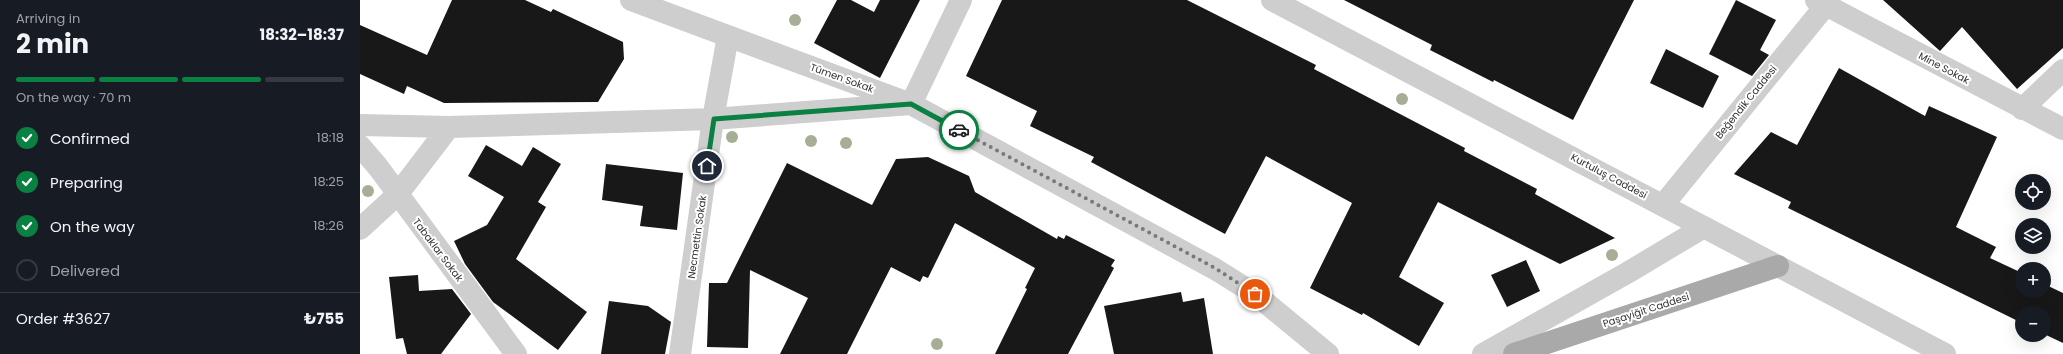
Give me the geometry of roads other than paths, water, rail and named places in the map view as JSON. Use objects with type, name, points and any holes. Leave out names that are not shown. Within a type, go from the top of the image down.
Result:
[{"type":"main road","name":"Paşayiğit Caddesi","points":[[1514,354],[1778,266]]},
{"type":"street","name":"Tümen Sokak","points":[[631,0],[911,104],[1215,268],[1255,294],[1328,354]]},
{"type":"street","points":[[360,125],[449,127],[714,119],[911,104],[961,0]]},
{"type":"street","name":"Kurtuluş Caddesi","points":[[1272,0],[1945,354]]},
{"type":"street","name":"Beğendik Caddesi","points":[[1663,205],[1824,2]]},
{"type":"street","name":"Mine Sokak","points":[[1824,2],[2022,109],[2063,129]]},
{"type":"street","name":"Necmettin Sokak","points":[[680,354],[714,119],[728,36]]},
{"type":"street","points":[[2022,109],[2063,70]]},
{"type":"street","points":[[360,229],[398,195],[449,127]]},
{"type":"street","name":"Tabaklar Sokak","points":[[360,146],[378,167],[516,354]]},
{"type":"street","points":[[1483,354],[1627,273],[1704,226]]},
{"type":"street","points":[[1293,324],[1309,343],[1313,354]]}]
